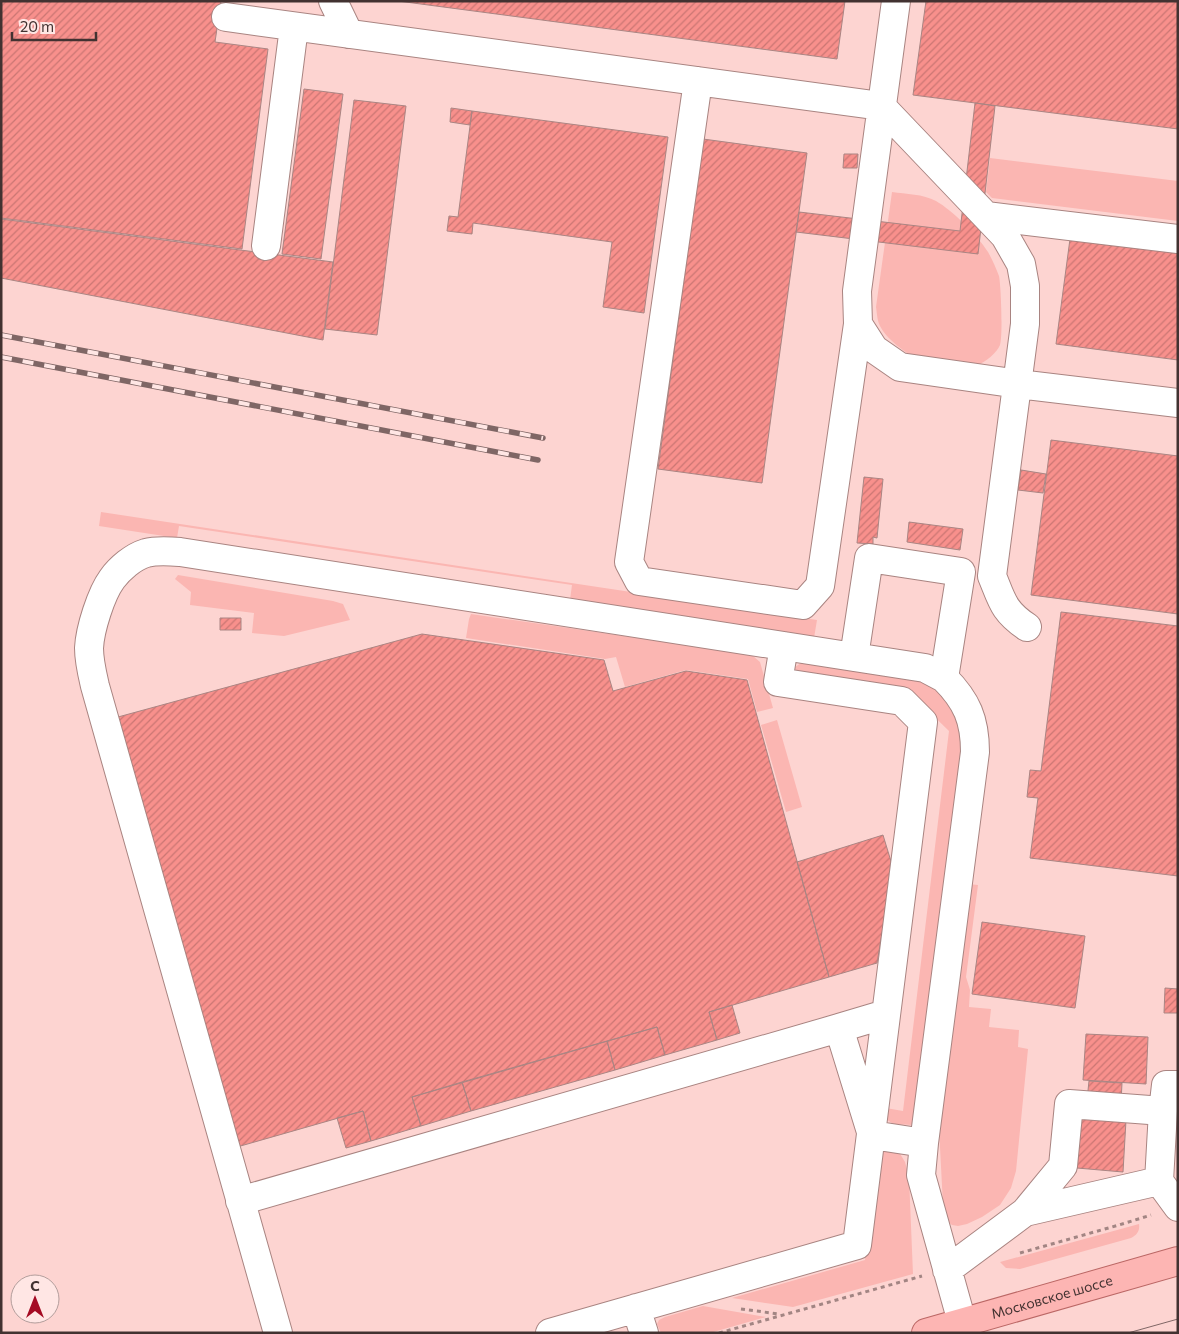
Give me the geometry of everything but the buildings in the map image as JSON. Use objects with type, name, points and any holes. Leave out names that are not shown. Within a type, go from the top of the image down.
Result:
[{"type":"main road","name":"Московское шоссе","points":[[926,1333],[1178,1261]]},
{"type":"lane","points":[[333,1],[349,34]]},
{"type":"lane","points":[[698,81],[629,562],[639,581],[803,605],[820,586],[858,324],[857,291],[896,1]]},
{"type":"lane","points":[[226,17],[881,106],[1005,236],[1021,264],[1025,286],[1025,324],[992,576],[1009,612],[1016,620],[1027,626]]},
{"type":"lane","points":[[266,246],[294,27]]},
{"type":"lane","points":[[986,216],[1178,239]]},
{"type":"lane","points":[[858,324],[874,349],[900,367],[1018,384],[1178,403]]},
{"type":"lane","points":[[278,1333],[90,663],[91,628],[112,579],[127,563],[145,553],[164,550],[180,552],[925,668],[944,678],[965,702],[974,732],[975,752],[921,1175],[962,1322]]},
{"type":"lane","points":[[854,657],[869,558],[961,572],[944,678]]},
{"type":"lane","points":[[550,1333],[641,1326],[858,1246],[923,722],[902,701],[778,682],[784,646]]},
{"type":"lane","points":[[240,1201],[886,1014]]},
{"type":"lane","points":[[839,1028],[872,1135]]},
{"type":"lane","points":[[1178,1084],[1166,1084],[1159,1181],[1178,1207]]},
{"type":"lane","points":[[947,1270],[1025,1212],[1063,1166],[1069,1104],[1164,1111]]},
{"type":"lane","points":[[872,1135],[924,1143]]},
{"type":"lane","points":[[1025,1212],[1159,1181]]},
{"type":"shaded area","points":[[990,158],[1178,181],[1178,221],[992,198],[986,192]]},
{"type":"shaded area","points":[[892,192],[926,197],[936,201],[957,217],[988,252],[1000,281],[1001,340],[996,351],[981,364],[919,358],[897,345],[880,326],[876,307]]},
{"type":"shaded area","points":[[101,512],[817,620],[814,638],[570,600],[572,585],[179,526],[177,538],[99,526]]},
{"type":"shaded area","points":[[178,575],[333,601],[343,604],[350,620],[284,636],[252,633],[254,613],[190,605],[191,592],[175,579]]},
{"type":"shaded area","points":[[471,614],[748,654],[760,662],[773,708],[757,712],[748,679],[686,670],[625,687],[616,657],[605,659],[466,638]]},
{"type":"shaded area","points":[[804,661],[916,678],[935,688],[946,699],[956,712],[960,728],[962,744],[913,1124],[911,1125],[892,1123],[886,1118],[880,1107],[903,1111],[949,731],[908,691],[789,671]]},
{"type":"shaded area","points":[[777,720],[802,807],[786,812],[761,725]]},
{"type":"shaded area","points":[[968,884],[978,885],[966,977],[970,990],[969,1007],[991,1009],[989,1027],[1019,1030],[1018,1047],[1028,1049],[1016,1171],[1011,1188],[1000,1205],[982,1217],[958,1226],[952,1225],[947,1221],[943,1205],[939,1128]]},
{"type":"shaded area","points":[[884,1149],[899,1152],[905,1162],[909,1177],[913,1274],[793,1307],[732,1298],[865,1260],[878,1157]]},
{"type":"shaded area","points":[[1139,1224],[1138,1232],[1131,1238],[1020,1269],[1006,1268],[1000,1262]]},
{"type":"shaded area","points":[[703,1306],[766,1317],[710,1333],[661,1333],[657,1324],[659,1320]]},
{"type":"tram line","points":[[1128,1333],[1178,1319]]},
{"type":"railway","points":[[1,335],[543,438]]},
{"type":"railway","points":[[1,357],[538,460]]}]
